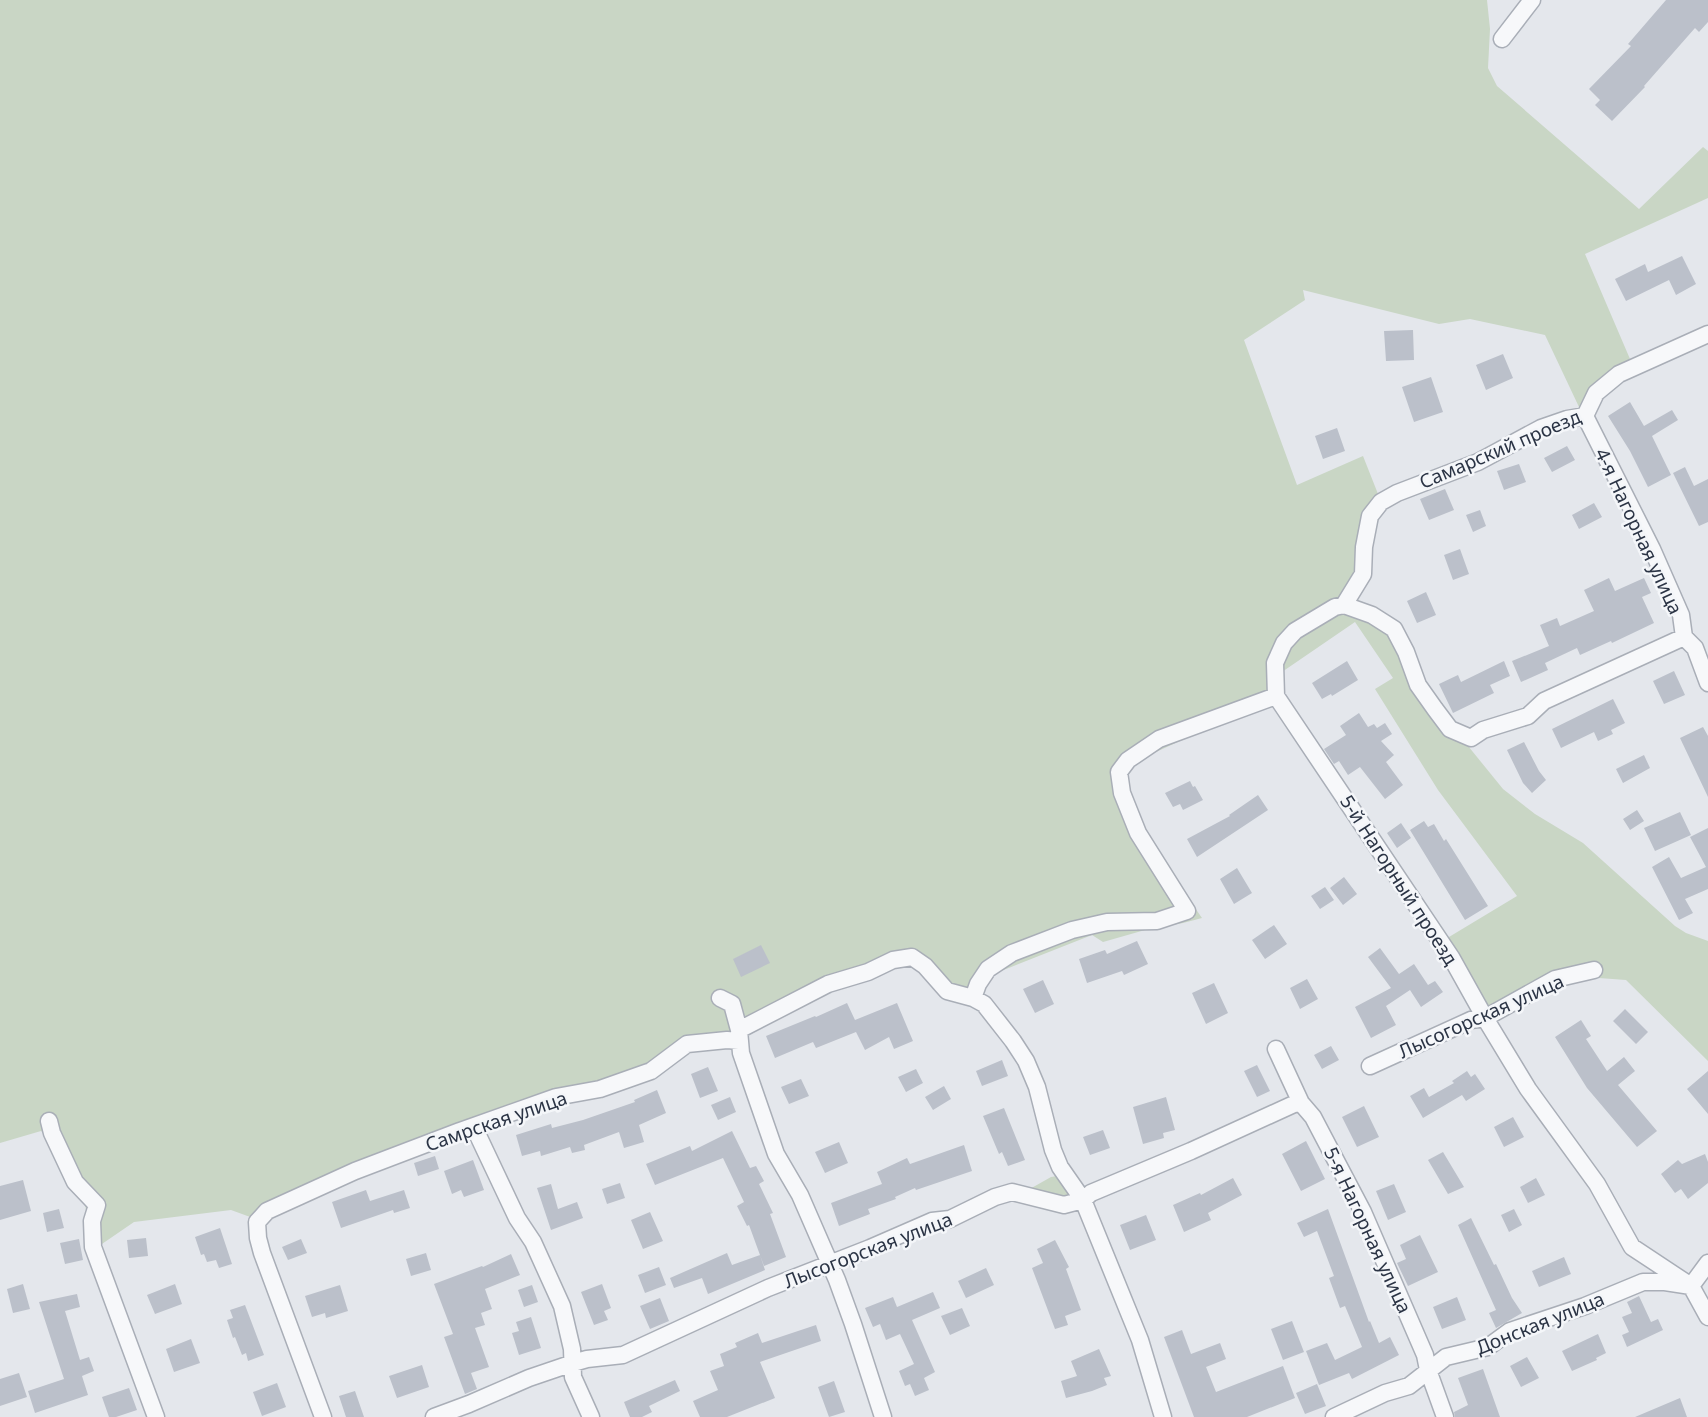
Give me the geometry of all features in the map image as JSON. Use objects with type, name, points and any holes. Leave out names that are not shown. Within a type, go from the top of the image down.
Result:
[{"type":"street","points":[[1502,39],[1532,0]]},
{"type":"street","name":"Самарский проезд","points":[[1344,605],[1363,574],[1364,547],[1370,516],[1381,502],[1397,493],[1478,463],[1541,428],[1585,416],[1596,393],[1619,374],[1708,334]]},
{"type":"street","name":"4-я Нагорная улица","points":[[1585,416],[1696,642],[1708,683]]},
{"type":"street","points":[[1163,1417],[1140,1340],[1083,1200],[1056,1158],[1037,1087],[1026,1061],[984,1004],[973,998],[988,969],[1012,953],[1072,930],[1107,922],[1157,921],[1187,911],[1138,833],[1122,793],[1119,772],[1128,760],[1158,739],[1276,696],[1275,663],[1284,643],[1295,631],[1335,607],[1344,605],[1372,615],[1394,629],[1418,685],[1450,729],[1471,738],[1483,730],[1528,716],[1544,701],[1696,642]]},
{"type":"street","name":"5-й Нагорный проезд","points":[[1276,696],[1451,957],[1528,1089],[1597,1184],[1632,1247],[1691,1286],[1708,1317]]},
{"type":"street","name":"Самрская улица","points":[[323,1417],[262,1253],[257,1222],[267,1211],[344,1176],[460,1131],[556,1097],[600,1089],[650,1071],[687,1044],[727,1040],[739,1036],[828,984],[868,972],[893,960],[912,957],[925,966],[947,991],[973,998]]},
{"type":"street","name":"Лысогорская улица","points":[[1370,1066],[1471,1020],[1485,1018],[1555,979],[1594,970]]},
{"type":"street","points":[[720,998],[732,1004],[741,1053],[776,1154],[800,1195],[830,1264],[883,1417]]},
{"type":"street","name":"5-я Нагорная улица","points":[[1276,1049],[1301,1103],[1313,1117],[1363,1212],[1425,1354],[1445,1417]]},
{"type":"street","name":"Лысогорская улица","points":[[434,1417],[573,1363],[622,1355],[768,1288],[932,1221],[950,1219],[995,1197],[1012,1192],[1064,1205],[1083,1200],[1091,1193],[1301,1103]]},
{"type":"street","points":[[49,1121],[75,1182],[97,1205],[92,1221],[93,1247],[156,1417]]},
{"type":"street","points":[[474,1127],[517,1218],[533,1242],[562,1306],[572,1349],[573,1377],[591,1417]]},
{"type":"street","points":[[1691,1286],[1708,1263]]},
{"type":"street","name":"Донская улица","points":[[1334,1417],[1385,1393],[1409,1386],[1446,1357],[1488,1347],[1510,1331],[1585,1306],[1643,1282],[1691,1286]]},
{"type":"green space","points":[[0,0],[1487,0],[1490,29],[1488,68],[1497,86],[1639,209],[1703,147],[1708,151],[1708,198],[1585,254],[1630,359],[1612,371],[1579,407],[1545,335],[1470,319],[1439,324],[1303,290],[1305,300],[1244,340],[1297,485],[1363,456],[1380,499],[1356,576],[1346,593],[1334,604],[1292,628],[1267,693],[1256,706],[1132,763],[1125,773],[1127,792],[1142,831],[1202,918],[1103,942],[1092,935],[991,975],[985,990],[966,992],[949,986],[912,955],[730,1036],[684,1041],[648,1068],[253,1218],[231,1210],[134,1222],[99,1246],[88,1223],[85,1204],[48,1136],[41,1131],[0,1143]]},
{"type":"green space","points":[[1336,611],[1370,617],[1389,634],[1464,741],[1503,789],[1535,814],[1583,843],[1675,926],[1708,941],[1708,1061],[1626,980],[1585,977],[1500,1013],[1496,1019],[1444,940],[1517,896],[1438,790],[1375,689],[1393,678],[1355,622],[1279,674],[1288,648],[1299,634]]},
{"type":"green space","points":[[1057,1176],[1069,1192],[1069,1197],[1064,1200],[1028,1190],[1051,1177]]},
{"type":"building","points":[[1666,0],[1708,0],[1708,22],[1699,32],[1695,28],[1612,121],[1595,105],[1600,100],[1589,89],[1631,46],[1628,44]]},
{"type":"building","points":[[1682,256],[1696,284],[1676,295],[1669,280],[1626,301],[1615,279],[1645,264],[1648,272]]},
{"type":"building","points":[[1413,330],[1414,360],[1386,361],[1384,331]]},
{"type":"building","points":[[1503,354],[1513,378],[1486,390],[1476,365]]},
{"type":"building","points":[[1431,377],[1443,412],[1414,422],[1402,387]]},
{"type":"building","points":[[1630,402],[1644,426],[1672,410],[1678,420],[1652,436],[1671,475],[1648,487],[1608,416]]},
{"type":"building","points":[[1337,428],[1345,451],[1323,459],[1315,436]]},
{"type":"building","points":[[1567,446],[1575,460],[1552,472],[1544,458]]},
{"type":"building","points":[[1519,464],[1526,482],[1504,490],[1497,471]]},
{"type":"building","points":[[1685,467],[1694,486],[1708,479],[1708,522],[1699,526],[1673,473]]},
{"type":"building","points":[[1445,489],[1454,510],[1429,520],[1420,499]]},
{"type":"building","points":[[1594,503],[1602,517],[1579,529],[1572,515]]},
{"type":"building","points":[[1480,510],[1486,526],[1473,532],[1466,515]]},
{"type":"building","points":[[1460,549],[1469,574],[1453,580],[1444,555]]},
{"type":"building","points":[[1609,578],[1615,591],[1644,578],[1651,593],[1642,597],[1654,623],[1580,655],[1577,648],[1545,663],[1548,670],[1521,682],[1512,661],[1549,646],[1540,625],[1557,618],[1560,626],[1594,611],[1584,590]]},
{"type":"building","points":[[1426,592],[1436,615],[1417,623],[1407,601]]},
{"type":"building","points":[[1347,661],[1358,680],[1322,699],[1312,683]]},
{"type":"building","points":[[1504,661],[1510,676],[1490,685],[1494,693],[1453,713],[1439,684],[1458,675],[1461,682]]},
{"type":"building","points":[[1674,671],[1685,695],[1664,704],[1653,681]]},
{"type":"building","points":[[1613,699],[1625,723],[1611,730],[1613,734],[1598,741],[1594,732],[1561,748],[1552,729]]},
{"type":"building","points":[[1359,713],[1368,727],[1374,724],[1377,728],[1385,723],[1392,734],[1381,741],[1394,755],[1386,762],[1403,785],[1385,799],[1360,767],[1348,775],[1339,761],[1334,764],[1324,749],[1346,735],[1340,726]]},
{"type":"building","points":[[1703,727],[1708,736],[1708,797],[1680,738]]},
{"type":"building","points":[[1524,742],[1546,780],[1532,793],[1523,783],[1507,750]]},
{"type":"building","points":[[1644,755],[1650,768],[1623,783],[1616,769]]},
{"type":"building","points":[[1190,781],[1203,800],[1183,810],[1180,804],[1173,807],[1165,793]]},
{"type":"building","points":[[1258,795],[1268,810],[1197,857],[1187,839],[1230,816]]},
{"type":"building","points":[[1637,810],[1644,821],[1630,830],[1623,819]]},
{"type":"building","points":[[1680,812],[1691,835],[1655,851],[1644,828]]},
{"type":"building","points":[[1424,821],[1428,827],[1434,824],[1444,841],[1446,839],[1488,906],[1465,920],[1410,830]]},
{"type":"building","points":[[1401,823],[1411,838],[1397,848],[1387,833]]},
{"type":"building","points":[[1708,828],[1708,889],[1685,899],[1693,913],[1679,920],[1652,867],[1669,857],[1681,878],[1706,867],[1690,837]]},
{"type":"building","points":[[1237,868],[1252,893],[1234,904],[1220,879]]},
{"type":"building","points":[[1344,877],[1357,894],[1343,905],[1330,888]]},
{"type":"building","points":[[1325,887],[1334,900],[1320,909],[1311,896]]},
{"type":"building","points":[[1274,925],[1287,944],[1265,959],[1252,940]]},
{"type":"building","points":[[1137,941],[1148,964],[1124,975],[1122,971],[1087,983],[1079,959],[1105,950],[1107,954]]},
{"type":"building","points":[[761,945],[770,963],[741,977],[733,959]]},
{"type":"building","points":[[1380,948],[1399,974],[1414,964],[1428,985],[1435,981],[1443,992],[1421,1007],[1410,990],[1386,1006],[1396,1025],[1371,1038],[1355,1007],[1391,988],[1368,957]]},
{"type":"building","points":[[1307,979],[1318,999],[1300,1009],[1290,988]]},
{"type":"building","points":[[1043,980],[1054,1004],[1035,1013],[1023,989]]},
{"type":"building","points":[[1214,983],[1228,1013],[1206,1024],[1192,993]]},
{"type":"building","points":[[847,1003],[855,1020],[897,1003],[913,1041],[894,1049],[889,1037],[865,1050],[856,1032],[816,1048],[813,1042],[775,1058],[766,1036]]},
{"type":"building","points":[[1625,1009],[1648,1032],[1636,1044],[1613,1021]]},
{"type":"building","points":[[1581,1020],[1591,1036],[1586,1039],[1607,1071],[1624,1057],[1635,1071],[1618,1085],[1657,1131],[1637,1147],[1587,1088],[1555,1037]]},
{"type":"building","points":[[1331,1046],[1339,1060],[1322,1069],[1314,1055]]},
{"type":"building","points":[[1002,1060],[1008,1076],[982,1086],[976,1071]]},
{"type":"building","points":[[1257,1065],[1270,1091],[1257,1097],[1244,1071]]},
{"type":"building","points":[[708,1067],[718,1091],[700,1098],[691,1074]]},
{"type":"building","points":[[916,1069],[923,1083],[906,1092],[898,1077]]},
{"type":"building","points":[[1467,1071],[1471,1077],[1475,1074],[1485,1089],[1466,1101],[1462,1095],[1423,1118],[1410,1096],[1424,1088],[1429,1097],[1454,1083],[1452,1081]]},
{"type":"building","points":[[1708,1071],[1708,1114],[1687,1089]]},
{"type":"building","points":[[801,1079],[809,1096],[789,1104],[781,1087]]},
{"type":"building","points":[[944,1086],[951,1099],[933,1110],[925,1097]]},
{"type":"building","points":[[657,1090],[666,1113],[639,1125],[644,1142],[624,1148],[619,1132],[584,1145],[585,1150],[572,1153],[570,1147],[541,1156],[540,1151],[522,1156],[516,1135],[551,1124],[552,1128],[583,1120],[635,1102],[634,1100]]},
{"type":"building","points":[[730,1097],[736,1112],[718,1120],[711,1105]]},
{"type":"building","points":[[1166,1097],[1175,1130],[1163,1133],[1164,1138],[1143,1144],[1133,1107]]},
{"type":"building","points":[[1364,1106],[1379,1137],[1357,1147],[1342,1117]]},
{"type":"building","points":[[1004,1108],[1025,1160],[1008,1166],[1002,1152],[999,1154],[983,1116]]},
{"type":"building","points":[[1513,1117],[1524,1137],[1504,1147],[1494,1127]]},
{"type":"building","points":[[1103,1130],[1110,1148],[1090,1155],[1083,1137]]},
{"type":"building","points":[[732,1131],[750,1168],[756,1166],[764,1181],[759,1184],[773,1213],[770,1214],[786,1257],[764,1266],[749,1225],[747,1226],[737,1206],[744,1202],[723,1158],[655,1185],[646,1164],[690,1146],[692,1151]]},
{"type":"building","points":[[1306,1141],[1325,1179],[1301,1191],[1282,1154]]},
{"type":"building","points":[[839,1142],[848,1163],[825,1173],[815,1152]]},
{"type":"building","points":[[964,1145],[972,1171],[916,1190],[915,1188],[895,1197],[896,1199],[868,1209],[870,1214],[839,1226],[831,1203],[882,1184],[877,1172],[907,1158],[910,1164]]},
{"type":"building","points":[[1443,1152],[1464,1187],[1448,1194],[1428,1160]]},
{"type":"building","points":[[1705,1154],[1708,1162],[1708,1183],[1688,1199],[1681,1189],[1675,1193],[1661,1174],[1678,1160],[1682,1164]]},
{"type":"building","points":[[435,1156],[439,1169],[418,1176],[414,1163]]},
{"type":"building","points":[[473,1160],[484,1190],[464,1197],[461,1190],[452,1194],[444,1171]]},
{"type":"building","points":[[1233,1178],[1242,1195],[1208,1213],[1211,1220],[1184,1232],[1173,1205],[1200,1193],[1201,1195]]},
{"type":"building","points":[[1536,1178],[1545,1195],[1528,1203],[1520,1187]]},
{"type":"building","points":[[23,1180],[31,1211],[0,1220],[0,1186]]},
{"type":"building","points":[[620,1183],[625,1198],[607,1204],[602,1189]]},
{"type":"building","points":[[551,1184],[558,1209],[577,1202],[583,1218],[551,1230],[537,1188]]},
{"type":"building","points":[[1394,1184],[1406,1212],[1388,1220],[1376,1191]]},
{"type":"building","points":[[366,1190],[370,1201],[404,1190],[410,1208],[394,1213],[393,1210],[341,1228],[332,1202]]},
{"type":"building","points":[[59,1209],[64,1228],[47,1232],[43,1213]]},
{"type":"building","points":[[1328,1209],[1379,1343],[1390,1337],[1399,1355],[1352,1379],[1349,1373],[1319,1385],[1306,1351],[1327,1343],[1335,1360],[1362,1347],[1345,1306],[1340,1308],[1329,1278],[1334,1276],[1317,1231],[1304,1237],[1297,1223]]},
{"type":"building","points":[[1514,1209],[1522,1225],[1509,1232],[1501,1215]]},
{"type":"building","points":[[650,1212],[663,1241],[643,1249],[631,1220]]},
{"type":"building","points":[[1146,1215],[1156,1240],[1130,1250],[1120,1225]]},
{"type":"building","points":[[1471,1218],[1522,1313],[1496,1328],[1489,1313],[1496,1310],[1458,1225]]},
{"type":"building","points":[[220,1228],[232,1264],[219,1268],[216,1260],[207,1262],[204,1254],[201,1255],[195,1237]]},
{"type":"building","points":[[1420,1235],[1438,1272],[1408,1286],[1397,1263],[1406,1259],[1400,1245]]},
{"type":"building","points":[[146,1238],[148,1256],[129,1258],[127,1240]]},
{"type":"building","points":[[79,1239],[83,1260],[65,1264],[60,1243]]},
{"type":"building","points":[[301,1239],[307,1253],[288,1260],[282,1247]]},
{"type":"building","points":[[1055,1240],[1069,1267],[1066,1269],[1081,1310],[1065,1316],[1068,1325],[1055,1329],[1032,1268],[1043,1263],[1037,1249]]},
{"type":"building","points":[[426,1253],[431,1270],[411,1276],[406,1259]]},
{"type":"building","points":[[727,1253],[732,1265],[760,1255],[765,1270],[708,1294],[702,1278],[674,1288],[670,1278]]},
{"type":"building","points":[[511,1254],[520,1275],[485,1289],[492,1309],[481,1313],[485,1325],[475,1328],[489,1367],[471,1373],[477,1389],[465,1394],[444,1337],[453,1334],[434,1284]]},
{"type":"building","points":[[1564,1257],[1571,1274],[1539,1287],[1532,1271]]},
{"type":"building","points":[[659,1267],[666,1285],[645,1293],[638,1275]]},
{"type":"building","points":[[986,1268],[994,1285],[966,1298],[958,1281]]},
{"type":"building","points":[[23,1284],[30,1309],[13,1313],[7,1289]]},
{"type":"building","points":[[175,1284],[182,1304],[155,1314],[147,1295]]},
{"type":"building","points":[[602,1284],[611,1308],[604,1311],[608,1320],[594,1325],[581,1292]]},
{"type":"building","points":[[340,1285],[348,1311],[326,1318],[325,1313],[312,1317],[305,1296]]},
{"type":"building","points":[[532,1285],[538,1302],[524,1307],[518,1290]]},
{"type":"building","points":[[933,1292],[940,1308],[912,1320],[935,1372],[924,1378],[929,1390],[915,1396],[910,1384],[905,1386],[899,1371],[914,1364],[900,1334],[886,1340],[880,1324],[873,1327],[865,1308],[893,1297],[897,1307]]},
{"type":"building","points":[[77,1294],[80,1307],[65,1311],[80,1360],[89,1357],[94,1371],[82,1376],[88,1395],[35,1413],[28,1391],[64,1379],[39,1302]]},
{"type":"building","points":[[1639,1296],[1651,1322],[1658,1319],[1663,1330],[1627,1347],[1622,1335],[1629,1332],[1622,1317],[1632,1313],[1627,1302]]},
{"type":"building","points":[[1457,1297],[1466,1320],[1442,1329],[1433,1307]]},
{"type":"building","points":[[660,1298],[669,1321],[650,1329],[640,1306]]},
{"type":"building","points":[[245,1305],[264,1355],[248,1361],[246,1353],[242,1355],[235,1337],[233,1338],[227,1320],[233,1318],[230,1310]]},
{"type":"building","points":[[962,1308],[970,1326],[950,1335],[941,1316]]},
{"type":"building","points":[[531,1317],[541,1348],[519,1355],[512,1333],[519,1331],[516,1322]]},
{"type":"building","points":[[1292,1321],[1304,1352],[1283,1360],[1271,1329]]},
{"type":"building","points":[[816,1325],[821,1341],[760,1362],[775,1398],[727,1417],[700,1417],[693,1401],[718,1390],[710,1371],[724,1366],[720,1354],[737,1347],[735,1343],[758,1333],[762,1343]]},
{"type":"building","points":[[1182,1330],[1191,1354],[1220,1343],[1226,1359],[1206,1367],[1216,1392],[1283,1366],[1295,1398],[1247,1417],[1194,1417],[1164,1337]]},
{"type":"building","points":[[1598,1334],[1606,1353],[1572,1371],[1562,1351]]},
{"type":"building","points":[[191,1339],[200,1363],[174,1372],[166,1349]]},
{"type":"building","points":[[1099,1349],[1111,1376],[1104,1378],[1107,1385],[1066,1398],[1061,1381],[1077,1376],[1071,1361]]},
{"type":"building","points":[[1527,1357],[1539,1378],[1521,1387],[1510,1366]]},
{"type":"building","points":[[422,1365],[429,1387],[397,1398],[389,1376]]},
{"type":"building","points":[[1483,1369],[1500,1417],[1455,1417],[1454,1412],[1468,1405],[1458,1378]]},
{"type":"building","points":[[19,1373],[27,1397],[0,1406],[0,1379]]},
{"type":"building","points":[[675,1380],[680,1391],[649,1406],[652,1412],[642,1417],[630,1417],[624,1402]]},
{"type":"building","points":[[834,1381],[845,1412],[829,1417],[818,1387]]},
{"type":"building","points":[[277,1383],[286,1407],[262,1416],[253,1392]]},
{"type":"building","points":[[1317,1384],[1326,1406],[1305,1414],[1296,1393]]},
{"type":"building","points":[[129,1388],[137,1410],[109,1417],[102,1397]]},
{"type":"building","points":[[355,1391],[364,1417],[346,1417],[339,1396]]},
{"type":"building","points":[[1680,1398],[1687,1417],[1635,1417]]}]
